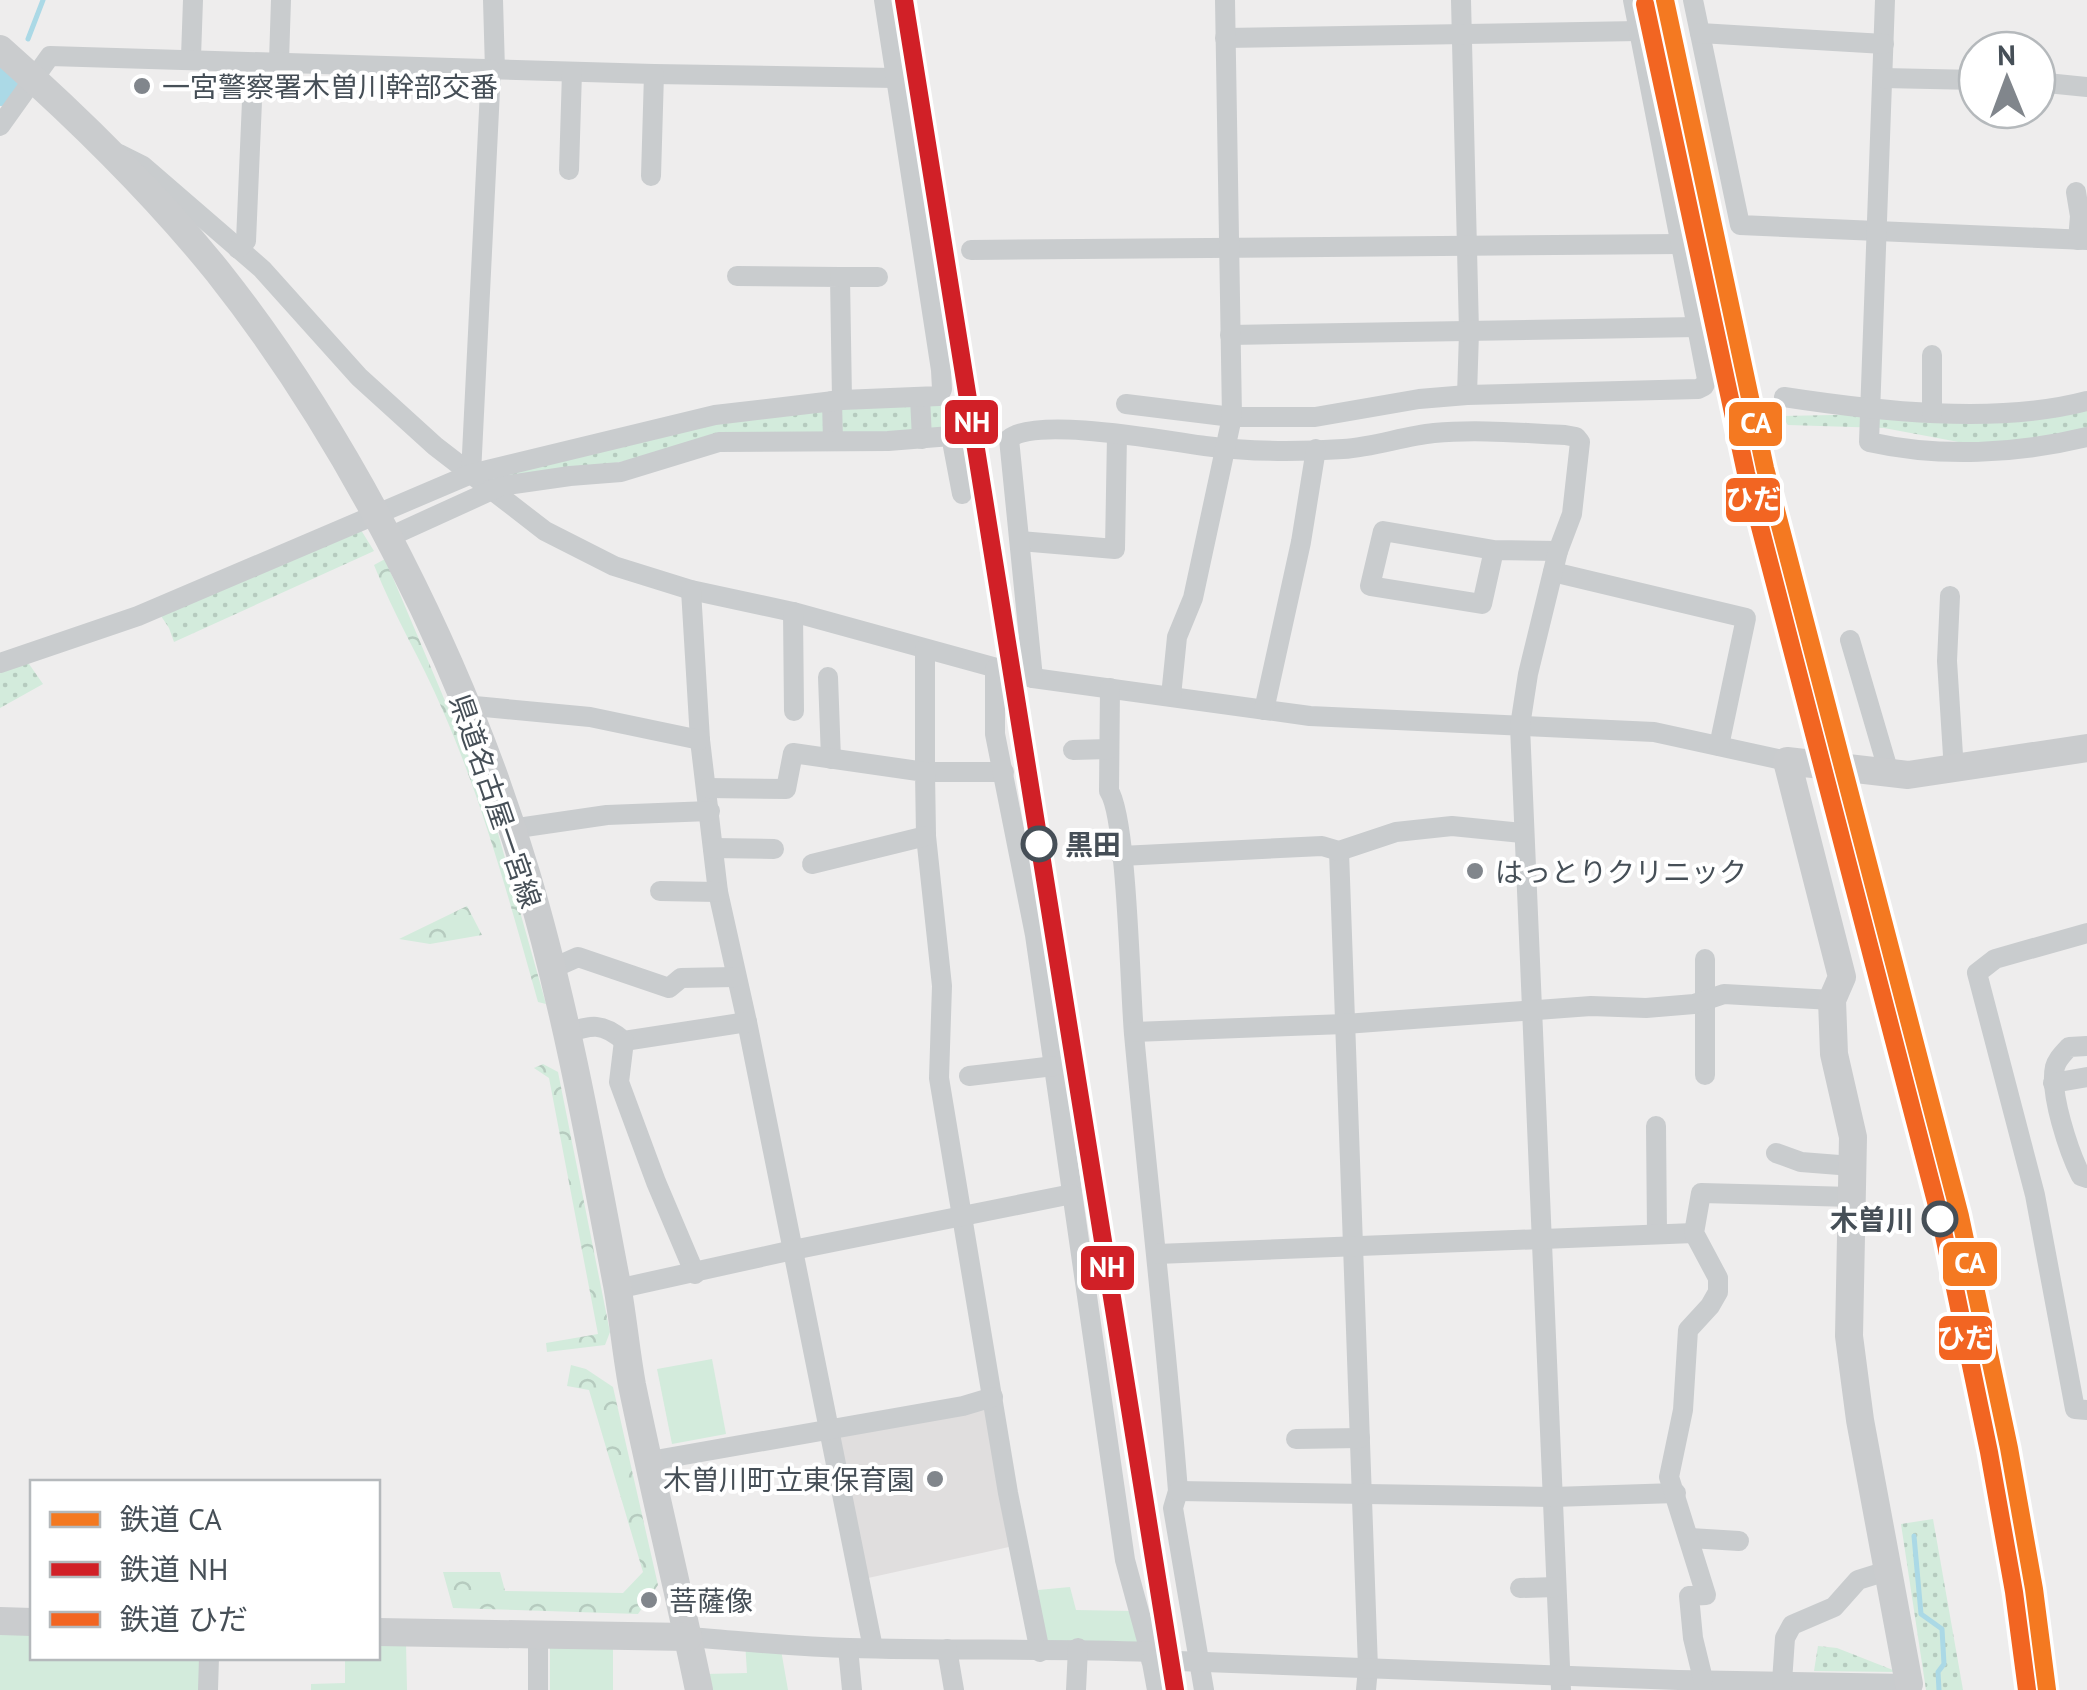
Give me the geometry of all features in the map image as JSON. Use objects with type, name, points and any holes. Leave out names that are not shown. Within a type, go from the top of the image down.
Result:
[{"type":"main road","name":"県道名古屋一宮線","points":[[3,57],[34,78],[108,149],[218,272],[337,446],[418,596],[511,828],[551,970],[617,1290],[632,1384],[699,1690]]},
{"type":"main road","points":[[1910,1687],[1860,1420],[1849,1336],[1853,1137],[1834,1054],[1832,1000],[1842,977],[1787,761],[1908,775],[2087,748]]},
{"type":"main road","points":[[0,1621],[30,1622]]},
{"type":"main road","points":[[380,1632],[688,1637]]},
{"type":"street","points":[[191,58],[193,0]]},
{"type":"street","points":[[280,61],[281,0]]},
{"type":"street","points":[[471,474],[494,0]]},
{"type":"street","points":[[380,526],[471,474],[715,415],[837,401],[939,396],[942,389],[884,0]]},
{"type":"street","points":[[1172,696],[1178,637],[1192,598],[1232,417],[1225,0]]},
{"type":"street","points":[[1461,0],[1467,395]]},
{"type":"street","points":[[1126,404],[1232,417],[1316,417],[1467,395],[1698,389],[1707,384],[1633,0]]},
{"type":"street","points":[[1693,0],[1740,225],[2082,240],[2076,192]]},
{"type":"street","points":[[1885,0],[1869,442],[2012,452],[2087,438]]},
{"type":"street","points":[[1224,38],[1640,30]]},
{"type":"street","points":[[1700,33],[1884,44]]},
{"type":"street","points":[[0,126],[50,56],[895,78]]},
{"type":"street","points":[[569,170],[572,72]]},
{"type":"street","points":[[651,176],[654,74]]},
{"type":"street","points":[[1883,78],[1957,80]]},
{"type":"street","points":[[2057,84],[2087,87]]},
{"type":"street","points":[[238,249],[246,241],[252,102]]},
{"type":"street","points":[[108,149],[144,166],[238,249],[296,303],[359,377],[412,428],[546,532],[614,566],[691,590],[793,612],[1033,678],[1375,721],[1654,732],[1787,761]]},
{"type":"street","points":[[972,250],[1680,244]]},
{"type":"street","points":[[737,276],[878,277]]},
{"type":"street","points":[[833,441],[840,277]]},
{"type":"street","points":[[1230,335],[1697,327]]},
{"type":"street","points":[[1932,354],[1932,412]]},
{"type":"street","points":[[920,397],[922,438]]},
{"type":"street","points":[[1784,397],[1932,412],[2036,412],[2087,402]]},
{"type":"street","points":[[715,415],[719,442]]},
{"type":"street","points":[[1033,678],[1009,439],[1016,433],[1033,430],[1117,435],[1228,448],[1298,451],[1344,449],[1433,433],[1464,432],[1576,437],[1580,442],[1572,514],[1558,551],[1528,674],[1520,726],[1560,1683]]},
{"type":"street","points":[[1020,540],[1115,550],[1117,435]]},
{"type":"street","points":[[0,663],[501,486],[621,472],[719,442],[951,436],[962,494]]},
{"type":"street","points":[[1264,710],[1301,542],[1316,448]]},
{"type":"street","points":[[1494,550],[1482,604],[1370,586],[1382,530],[1494,550],[1558,551]]},
{"type":"street","points":[[1553,572],[1746,618],[1719,746]]},
{"type":"street","points":[[691,590],[700,740],[718,892],[872,1648]]},
{"type":"street","points":[[1950,596],[1947,661],[1954,771]]},
{"type":"street","points":[[793,612],[794,711]]},
{"type":"street","points":[[1850,640],[1890,773]]},
{"type":"street","points":[[925,650],[926,836],[942,986],[938,1078],[1040,1652]]},
{"type":"street","points":[[995,669],[995,734],[1035,936],[1125,1560],[1156,1690]]},
{"type":"street","points":[[828,677],[831,758]]},
{"type":"street","points":[[1110,688],[1110,792],[1115,800],[1121,856],[1178,1490],[1173,1508],[1204,1690]]},
{"type":"street","points":[[464,705],[590,717],[700,740]]},
{"type":"street","points":[[1073,750],[1109,749]]},
{"type":"street","points":[[708,788],[786,789],[793,753],[925,772],[1004,772]]},
{"type":"street","points":[[511,828],[607,815],[710,811]]},
{"type":"street","points":[[1121,856],[1322,846],[1339,851],[1396,832],[1452,826],[1522,833]]},
{"type":"street","points":[[812,864],[926,836]]},
{"type":"street","points":[[713,848],[774,849]]},
{"type":"street","points":[[1339,851],[1366,1690]]},
{"type":"street","points":[[660,891],[718,892]]},
{"type":"street","points":[[2087,933],[1995,959],[1977,974],[2035,1195],[2074,1410],[2087,1410]]},
{"type":"street","points":[[551,970],[578,957],[669,988],[681,978],[735,977]]},
{"type":"street","points":[[1705,959],[1705,1074]]},
{"type":"street","points":[[1134,1032],[1345,1024],[1590,1006],[1646,1008],[1724,994],[1832,1000]]},
{"type":"street","points":[[624,1041],[747,1022]]},
{"type":"street","points":[[566,1033],[588,1026],[609,1027],[624,1041]]},
{"type":"street","points":[[624,1041],[619,1082],[695,1274]]},
{"type":"street","points":[[2087,1046],[2068,1047],[2056,1062],[2053,1084],[2077,1141],[2081,1176],[2087,1178]]},
{"type":"street","points":[[969,1076],[1054,1066]]},
{"type":"street","points":[[2053,1084],[2087,1077]]},
{"type":"street","points":[[1656,1126],[1657,1234]]},
{"type":"street","points":[[1776,1154],[1801,1162],[1852,1166]]},
{"type":"street","points":[[617,1290],[1072,1194]]},
{"type":"street","points":[[1703,1680],[1689,1596],[1706,1595],[1668,1477],[1683,1410],[1688,1330],[1718,1292],[1718,1278],[1694,1233],[1701,1194],[1852,1197]]},
{"type":"street","points":[[1157,1254],[1694,1233]]},
{"type":"street","points":[[650,1461],[963,1406],[993,1397]]},
{"type":"street","points":[[1296,1439],[1360,1438]]},
{"type":"street","points":[[1178,1490],[1553,1496],[1676,1493]]},
{"type":"street","points":[[1690,1538],[1739,1540]]},
{"type":"street","points":[[1782,1682],[1785,1638],[1792,1625],[1834,1608],[1858,1580],[1890,1570]]},
{"type":"street","points":[[1520,1588],[1556,1588]]},
{"type":"street","points":[[538,1636],[538,1690]]},
{"type":"street","points":[[688,1637],[848,1648],[1040,1652],[1078,1648],[1560,1683],[1678,1685],[1703,1680],[1910,1687]]},
{"type":"street","points":[[848,1648],[852,1690]]},
{"type":"street","points":[[1076,1690],[1078,1648]]},
{"type":"street","points":[[947,1649],[954,1690]]},
{"type":"street","points":[[208,1660],[208,1690]]},
{"type":"shaded area","points":[[993,1397],[1018,1545],[859,1580],[828,1429]]},
{"type":"green space","points":[[939,396],[951,436],[719,442],[501,486],[471,474],[715,415]]},
{"type":"green space","points":[[2087,399],[2087,437],[2012,452],[1884,428],[1788,425],[1782,416],[2035,411]]},
{"type":"green space","points":[[356,522],[374,551],[174,642],[159,613]]},
{"type":"green space","points":[[385,559],[492,812],[546,1004],[538,1002],[458,746],[374,565]]},
{"type":"green space","points":[[22,654],[43,684],[0,708],[0,665]]},
{"type":"green space","points":[[467,906],[482,935],[430,944],[399,939]]},
{"type":"green space","points":[[543,1064],[558,1072],[610,1332],[605,1345],[547,1352],[546,1343],[598,1334],[549,1078],[534,1068]]},
{"type":"green space","points":[[712,1359],[726,1434],[672,1444],[657,1369]]},
{"type":"green space","points":[[571,1365],[586,1369],[613,1387],[658,1585],[638,1614],[453,1608],[443,1572],[500,1572],[505,1591],[623,1593],[643,1572],[589,1390],[567,1386]]},
{"type":"green space","points":[[1933,1519],[1963,1690],[1926,1690],[1901,1524]]},
{"type":"green space","points":[[1070,1587],[1076,1610],[1131,1611],[1139,1651],[1044,1651],[1038,1590]]},
{"type":"green space","points":[[0,1621],[30,1622],[30,1660],[209,1660],[208,1690],[0,1690]]},
{"type":"green space","points":[[745,1641],[780,1644],[788,1690],[709,1690],[705,1674],[747,1673]]},
{"type":"green space","points":[[406,1643],[407,1690],[311,1690],[311,1684],[345,1683],[345,1660],[380,1660],[380,1644]]},
{"type":"green space","points":[[550,1646],[613,1647],[613,1690],[550,1690]]},
{"type":"green space","points":[[1818,1646],[1837,1648],[1898,1672],[1814,1671]]},
{"type":"waterway","points":[[28,39],[43,0]]},
{"type":"waterway","points":[[0,90],[6,80]]},
{"type":"waterway","points":[[1914,1536],[1921,1614],[1942,1629],[1944,1664],[1938,1672],[1939,1690]]},
{"type":"rail line","name":"NH","points":[[904,0],[1175,1690]]},
{"type":"rail line","name":"CA","points":[[1665,0],[1765,468],[1960,1216],[2009,1448],[2047,1690]]},
{"type":"rail line","name":"ひだ","points":[[1645,4],[1746,473],[1941,1221],[1989,1452],[2027,1690]]},
{"type":"place","name":"一宮警察署木曽川幹部交番","points":[[142,86]]},
{"type":"place","name":"黒田","points":[[1039,844]]},
{"type":"place","name":"はっとりクリニック","points":[[1475,871]]},
{"type":"place","name":"木曽川","points":[[1940,1219]]},
{"type":"place","name":"木曽川町立東保育園","points":[[935,1479]]},
{"type":"place","name":"菩薩像","points":[[649,1600]]}]
